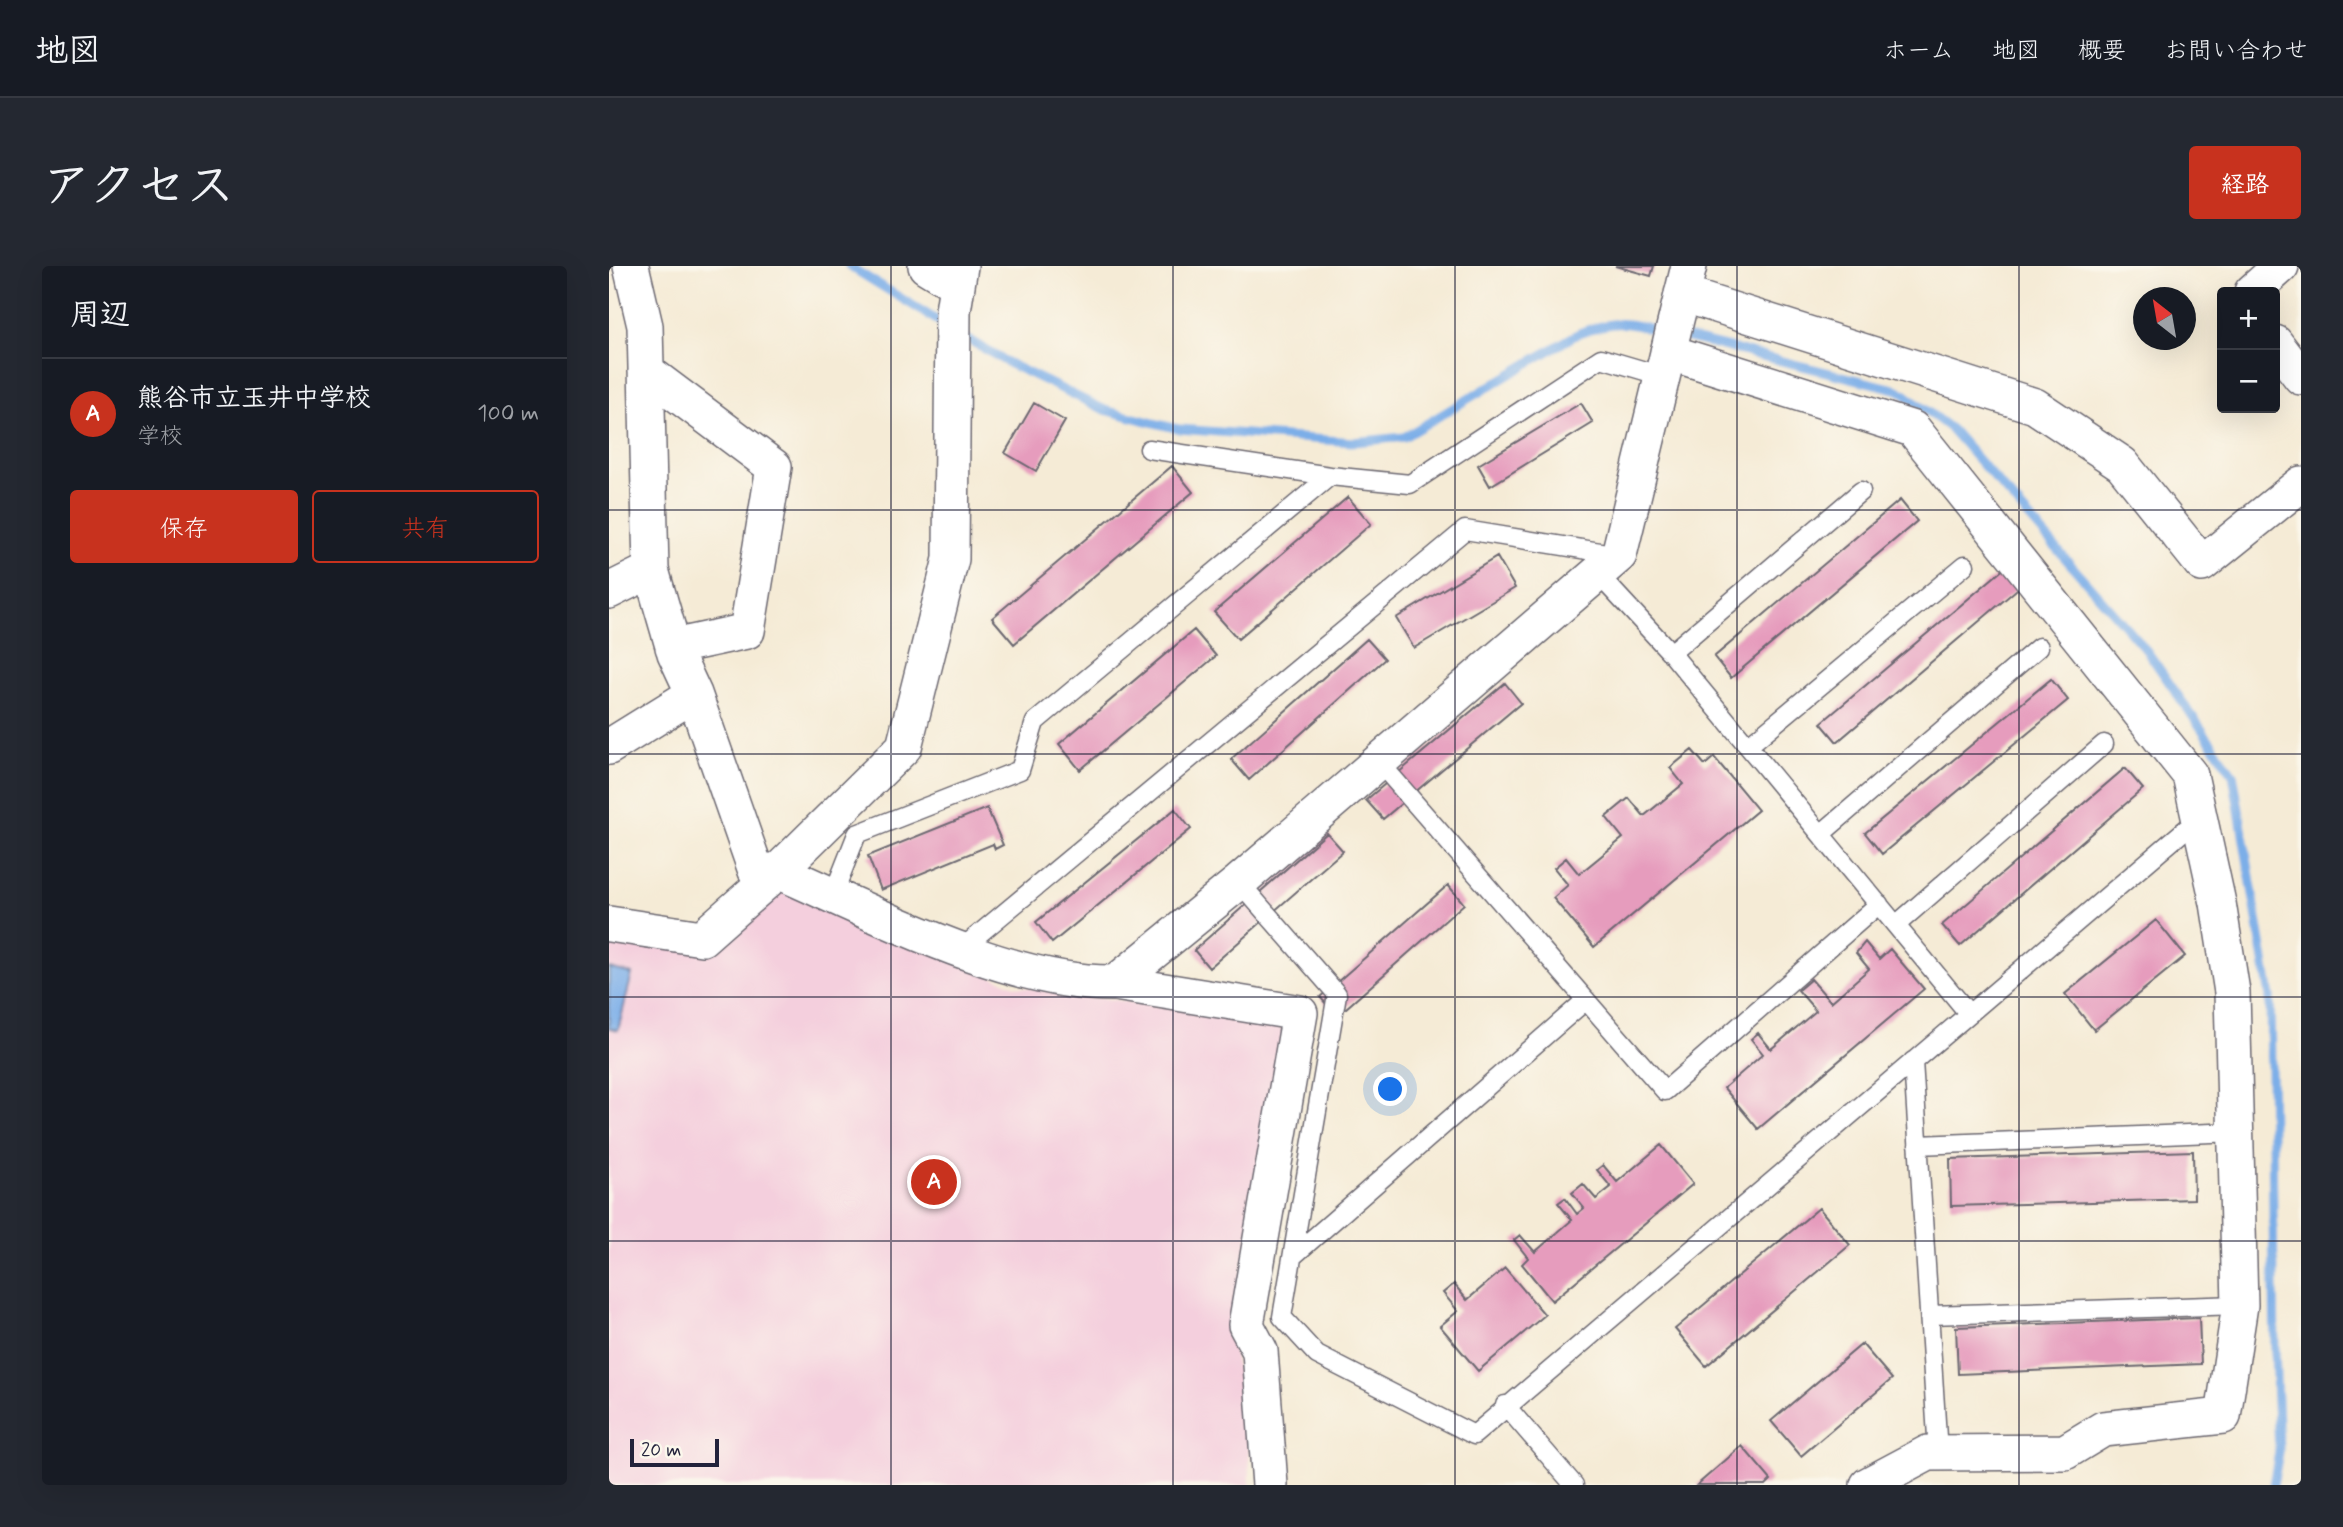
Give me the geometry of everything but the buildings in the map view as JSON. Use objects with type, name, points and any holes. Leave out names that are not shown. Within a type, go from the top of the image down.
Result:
[{"type":"street","points":[[631,266],[645,326],[651,570],[673,647],[694,694],[756,871],[778,871],[961,949],[1031,973],[1091,983],[1115,983],[1300,1013],[1246,1325],[1260,1351],[1270,1485]]},
{"type":"street","points":[[609,924],[702,938],[778,871],[904,747],[951,559],[953,352],[957,287],[926,266]]},
{"type":"street","points":[[2258,287],[2281,266]]},
{"type":"street","points":[[1115,983],[1239,882],[1609,565],[1683,292],[2035,406],[2122,464],[2201,564],[2301,484]]},
{"type":"street","points":[[2280,350],[2301,377]]},
{"type":"street","points":[[1666,360],[1913,429],[2190,775],[2232,992],[2240,1305],[2223,1416],[2103,1429],[2065,1452],[1928,1453],[1868,1485]]},
{"type":"street","points":[[646,371],[774,467],[747,631],[673,647]]},
{"type":"street","points":[[609,591],[651,570]]},
{"type":"street","points":[[609,747],[694,694]]},
{"type":"lane","points":[[1149,449],[1330,476],[1410,484],[1601,358],[1666,360]]},
{"type":"lane","points":[[833,895],[857,834],[1020,770],[1035,722],[1330,476]]},
{"type":"lane","points":[[1671,653],[1861,491]]},
{"type":"lane","points":[[961,949],[1465,530],[1609,565],[1671,653],[1969,1014]]},
{"type":"lane","points":[[1748,746],[1965,565]]},
{"type":"lane","points":[[1821,834],[2039,647]]},
{"type":"lane","points":[[1896,925],[2104,744]]},
{"type":"lane","points":[[1379,762],[1665,1090],[1879,904]]},
{"type":"lane","points":[[1239,882],[1337,994],[1282,1317],[1317,1355],[1473,1435],[1505,1405],[2199,818]]},
{"type":"lane","points":[[1293,1256],[1586,1000]]},
{"type":"lane","points":[[1913,1061],[1938,1453]]},
{"type":"lane","points":[[1918,1145],[2236,1132]]},
{"type":"lane","points":[[1930,1315],[2240,1305]]},
{"type":"lane","points":[[1505,1405],[1574,1485]]},
{"type":"shaded area","points":[[786,886],[1015,986],[1269,1021],[1287,1033],[1230,1331],[1249,1436],[1250,1485],[609,1485],[609,934],[700,950]]},
{"type":"water","points":[[609,968],[632,974],[618,1030],[609,1028]]},
{"type":"waterway","points":[[849,266],[943,324]]},
{"type":"waterway","points":[[961,335],[1008,363],[1105,410],[1179,429],[1353,442],[1404,437],[1579,333],[1613,324],[1642,326],[1667,333]]},
{"type":"waterway","points":[[1681,336],[1899,390],[1951,429],[2147,651],[2233,774],[2270,997],[2279,1452],[2273,1485]]},
{"type":"place","name":"熊谷市立玉井中学校","points":[[934,1182]]}]
